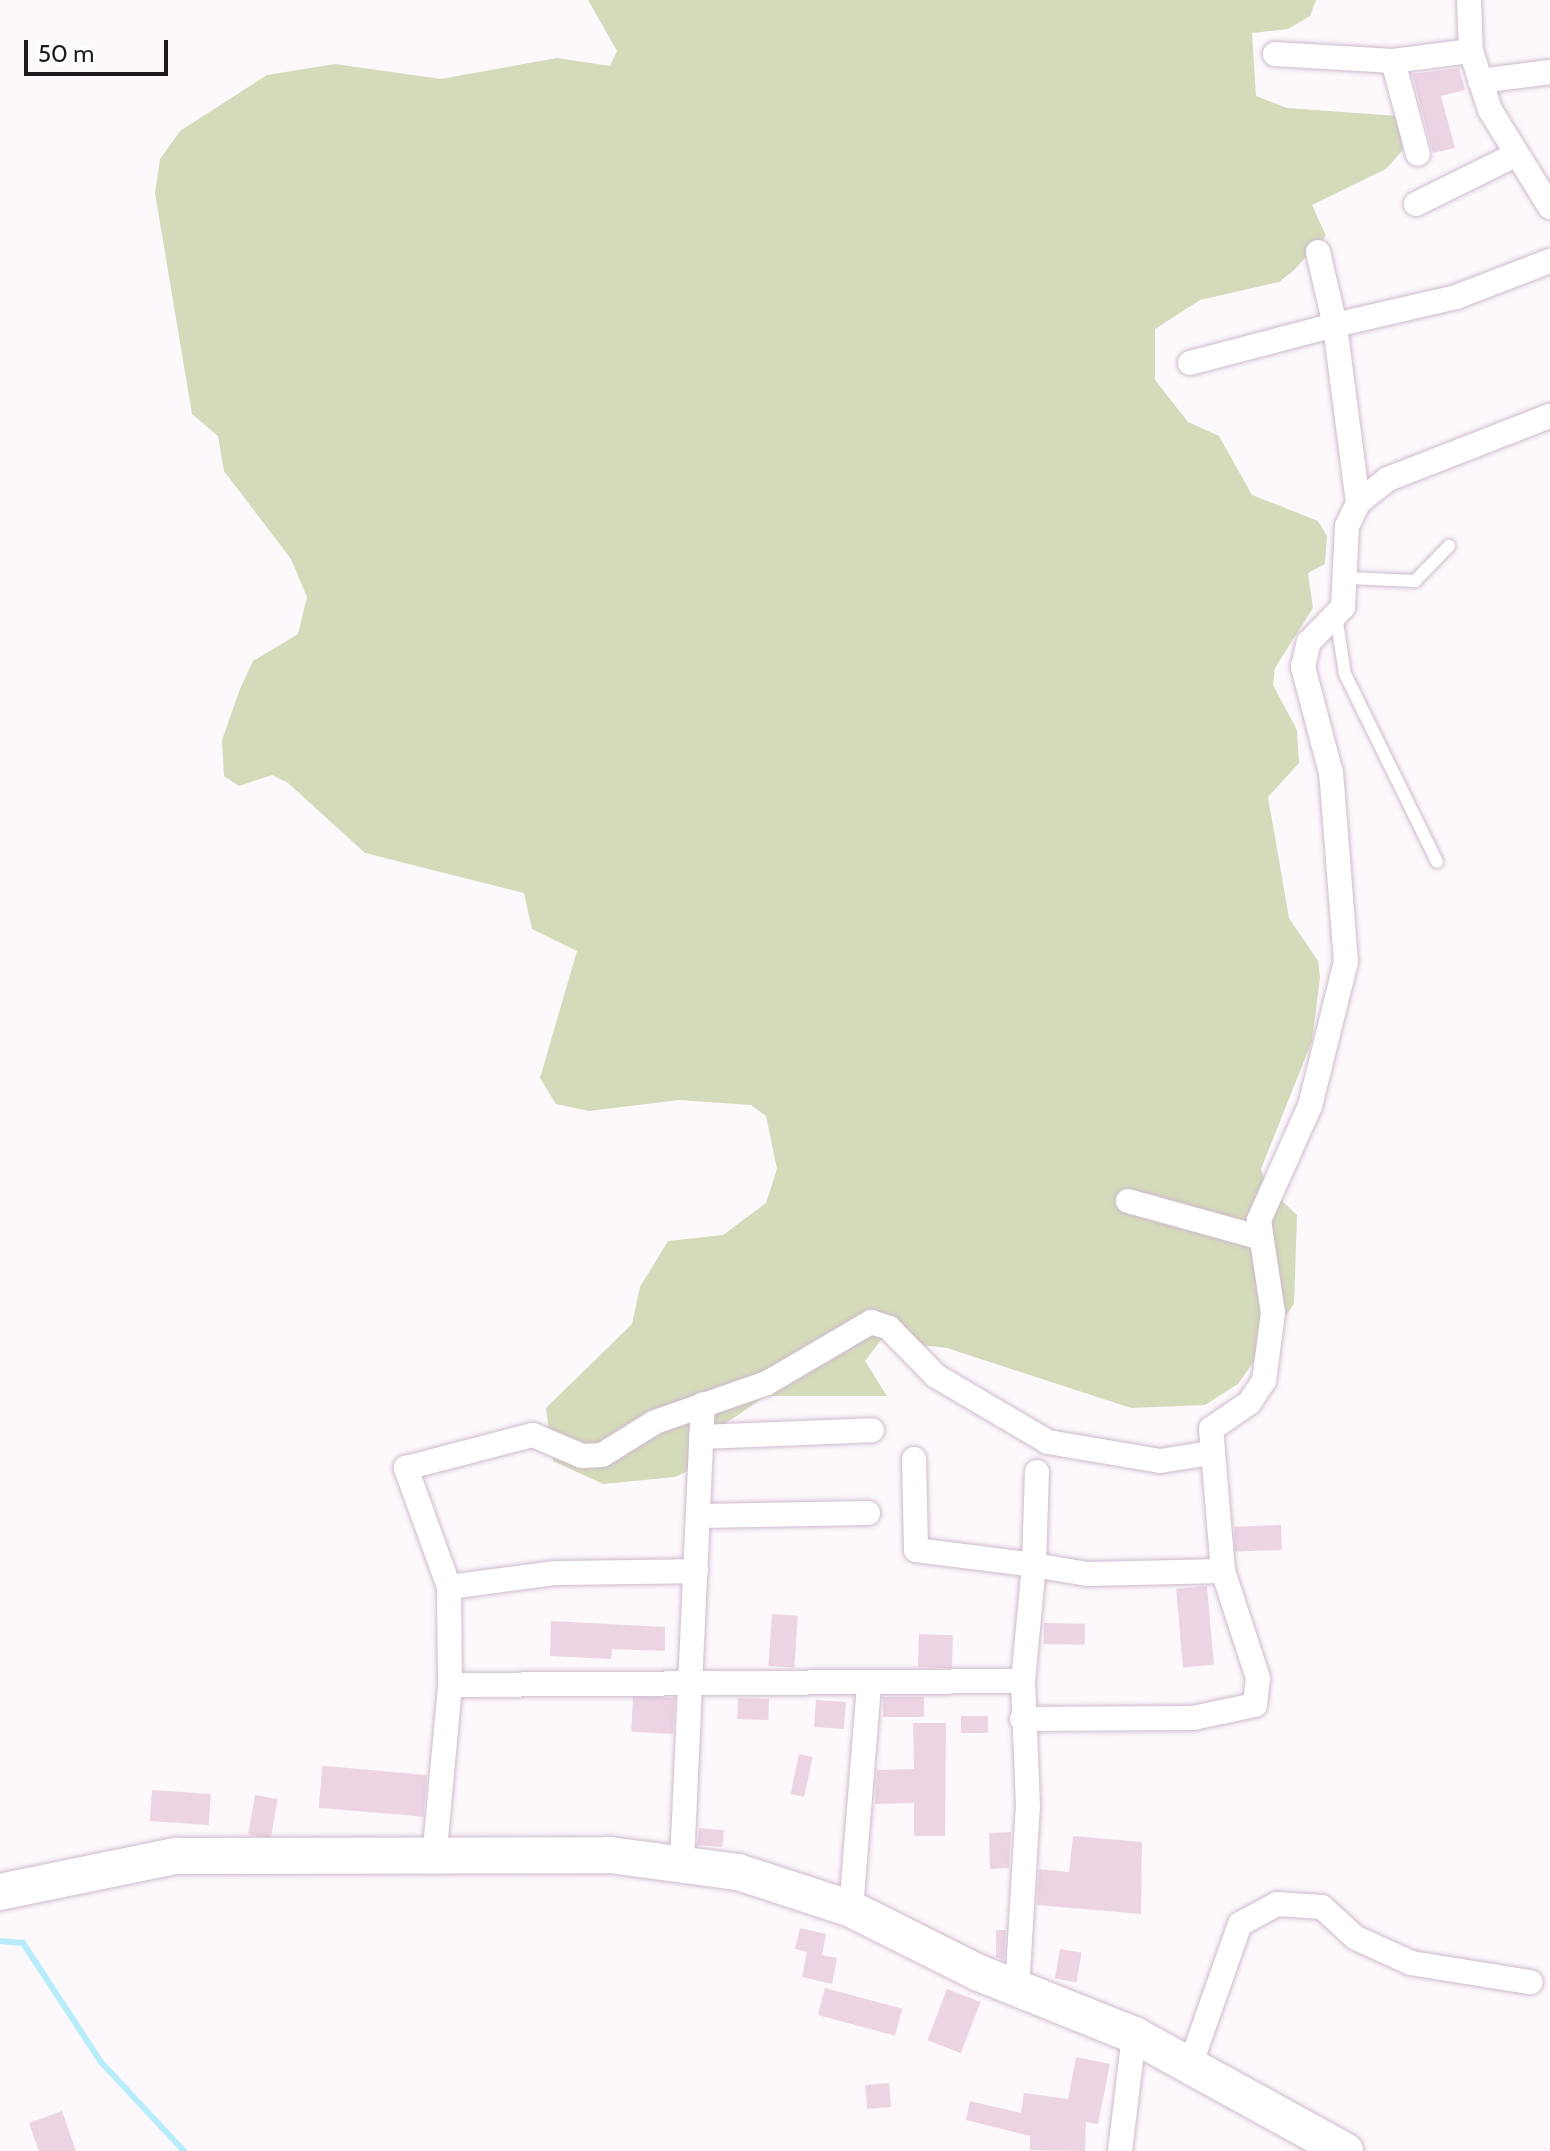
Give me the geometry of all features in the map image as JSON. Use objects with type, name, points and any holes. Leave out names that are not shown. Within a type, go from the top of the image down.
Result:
[{"type":"main road","points":[[0,1892],[176,1856],[434,1859],[610,1855],[682,1863],[758,1877],[851,1909],[1017,1990],[1134,2035],[1191,2063],[1345,2151]]},
{"type":"street","points":[[1469,0],[1471,51],[1480,81],[1515,155],[1550,207]]},
{"type":"street","points":[[1275,54],[1393,61],[1471,51]]},
{"type":"street","points":[[1393,61],[1418,154]]},
{"type":"street","points":[[1480,81],[1550,72]]},
{"type":"street","points":[[1416,204],[1515,155]]},
{"type":"street","points":[[1022,1719],[1193,1718],[1255,1705],[1258,1678],[1223,1571],[1211,1429],[1258,1394],[1268,1364],[1273,1313],[1258,1237],[1262,1206],[1313,1095],[1346,962],[1333,784],[1303,667],[1309,642],[1336,616],[1349,578],[1343,542],[1358,503],[1335,325],[1318,252]]},
{"type":"street","points":[[1190,363],[1456,297],[1550,261]]},
{"type":"street","points":[[1358,503],[1388,479],[1550,416]]},
{"type":"street","points":[[1128,1201],[1258,1237]]},
{"type":"street","points":[[434,1859],[450,1685],[449,1587],[406,1468],[533,1435],[582,1456],[602,1455],[703,1404],[767,1383],[871,1322],[889,1328],[936,1376],[1048,1442],[1160,1461],[1211,1453]]},
{"type":"street","points":[[682,1863],[696,1687],[696,1571],[703,1404]]},
{"type":"street","points":[[701,1437],[872,1430]]},
{"type":"street","points":[[914,1459],[916,1550],[1087,1574],[1223,1571]]},
{"type":"street","points":[[1017,1990],[1028,1806],[1022,1719],[1023,1681],[1034,1565],[1037,1472]]},
{"type":"street","points":[[698,1516],[868,1513]]},
{"type":"street","points":[[449,1587],[556,1573],[696,1571]]},
{"type":"street","points":[[450,1685],[869,1686],[1023,1681]]},
{"type":"street","points":[[851,1909],[869,1686]]},
{"type":"street","points":[[1191,2063],[1240,1924],[1277,1904],[1322,1907],[1356,1938],[1411,1963],[1530,1982]]},
{"type":"street","points":[[1120,2151],[1134,2035]]},
{"type":"lane","points":[[1349,578],[1415,581],[1449,546]]},
{"type":"lane","points":[[1336,616],[1345,674],[1437,862]]},
{"type":"green space","points":[[588,0],[1316,0],[1310,16],[1288,29],[1252,33],[1256,96],[1287,108],[1398,116],[1403,150],[1386,169],[1312,205],[1326,236],[1293,271],[1279,282],[1200,300],[1155,329],[1155,380],[1188,422],[1219,436],[1252,495],[1318,521],[1327,536],[1325,564],[1308,573],[1313,608],[1275,668],[1273,685],[1297,730],[1299,763],[1268,797],[1289,918],[1318,961],[1320,978],[1312,1041],[1261,1169],[1266,1186],[1297,1215],[1294,1304],[1238,1384],[1205,1405],[1131,1408],[947,1348],[881,1340],[865,1361],[887,1396],[766,1396],[722,1426],[697,1467],[675,1477],[603,1484],[553,1461],[546,1408],[632,1324],[640,1287],[668,1241],[723,1235],[766,1203],[777,1169],[766,1116],[751,1105],[679,1100],[589,1111],[556,1104],[540,1078],[577,951],[532,929],[524,893],[365,853],[288,783],[272,775],[239,786],[224,776],[222,740],[240,689],[253,661],[298,634],[307,597],[291,559],[224,471],[218,436],[192,414],[155,193],[160,159],[180,131],[267,75],[335,64],[441,79],[557,58],[610,66],[617,51]]},
{"type":"building","points":[[1459,68],[1465,90],[1441,96],[1455,148],[1433,153],[1412,74]]},
{"type":"building","points":[[1281,1525],[1282,1550],[1235,1552],[1234,1527]]},
{"type":"building","points":[[1207,1586],[1214,1665],[1183,1667],[1176,1589]]},
{"type":"building","points":[[772,1614],[798,1616],[794,1668],[768,1666]]},
{"type":"building","points":[[551,1621],[665,1627],[665,1651],[612,1649],[611,1659],[550,1656]]},
{"type":"building","points":[[1044,1623],[1085,1624],[1085,1645],[1044,1644]]},
{"type":"building","points":[[919,1634],[953,1635],[952,1668],[918,1667]]},
{"type":"building","points":[[633,1696],[675,1698],[673,1734],[631,1732]]},
{"type":"building","points":[[883,1697],[924,1697],[924,1717],[883,1717]]},
{"type":"building","points":[[738,1698],[769,1699],[768,1720],[737,1719]]},
{"type":"building","points":[[816,1700],[846,1702],[844,1729],[814,1727]]},
{"type":"building","points":[[961,1716],[988,1716],[988,1733],[961,1733]]},
{"type":"building","points":[[913,1723],[946,1723],[945,1836],[914,1836],[914,1803],[875,1804],[877,1770],[914,1769]]},
{"type":"building","points":[[799,1754],[813,1757],[804,1797],[790,1794]]},
{"type":"building","points":[[322,1766],[427,1775],[423,1817],[319,1808]]},
{"type":"building","points":[[152,1790],[211,1794],[209,1825],[150,1821]]},
{"type":"building","points":[[255,1795],[278,1799],[271,1838],[248,1834]]},
{"type":"building","points":[[699,1828],[724,1830],[722,1847],[698,1845]]},
{"type":"building","points":[[1011,1832],[1009,1868],[990,1869],[989,1833]]},
{"type":"building","points":[[1073,1836],[1142,1842],[1141,1914],[1037,1905],[1039,1869],[1069,1872]]},
{"type":"building","points":[[800,1928],[826,1934],[822,1955],[837,1958],[832,1984],[802,1977],[807,1952],[795,1949]]},
{"type":"building","points":[[996,1930],[1006,1930],[1004,1960],[996,1957]]},
{"type":"building","points":[[1060,1949],[1082,1953],[1076,1982],[1055,1979]]},
{"type":"building","points":[[825,1988],[902,2009],[895,2036],[818,2015]]},
{"type":"building","points":[[947,1989],[981,2002],[961,2053],[927,2040]]},
{"type":"building","points":[[1076,2057],[1110,2064],[1098,2124],[1086,2122],[1085,2151],[1030,2150],[1030,2136],[966,2120],[970,2101],[1021,2113],[1024,2093],[1068,2099]]},
{"type":"building","points":[[889,2083],[891,2107],[867,2109],[865,2085]]},
{"type":"building","points":[[62,2111],[76,2151],[39,2151],[29,2123]]},
{"type":"waterway","points":[[0,1941],[23,1943],[101,2062],[184,2151]]}]
